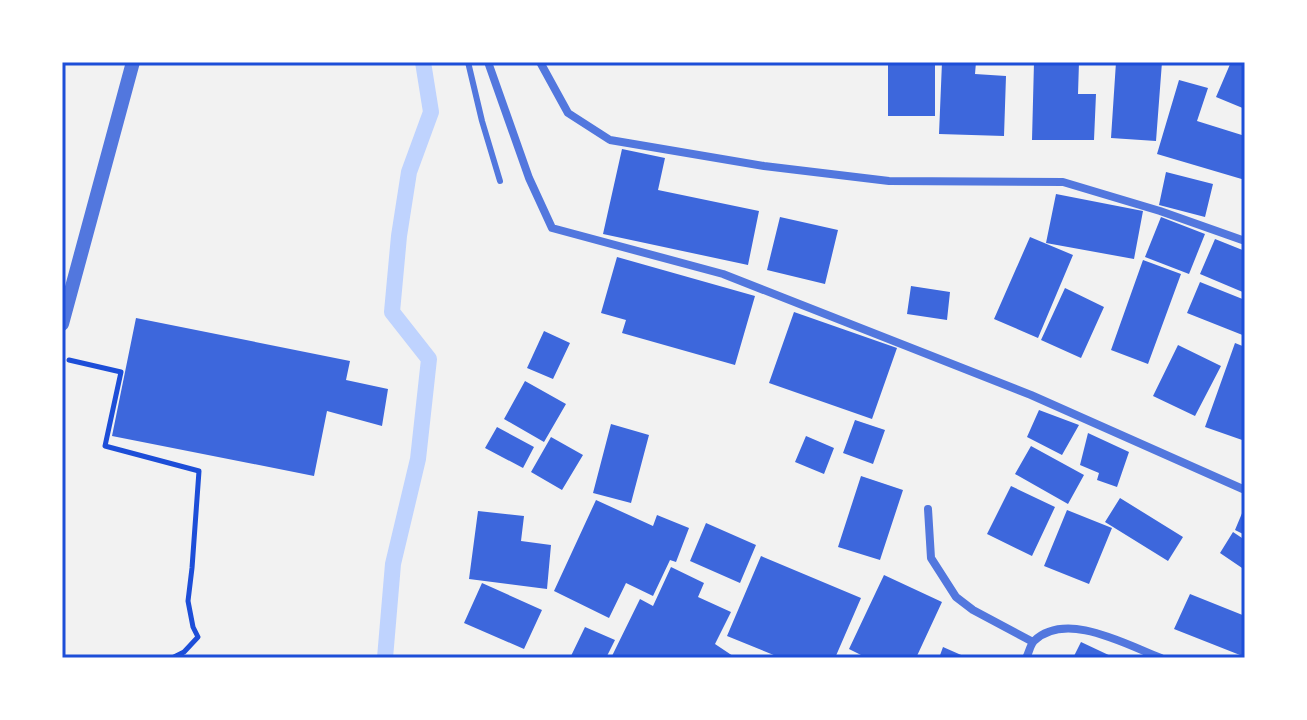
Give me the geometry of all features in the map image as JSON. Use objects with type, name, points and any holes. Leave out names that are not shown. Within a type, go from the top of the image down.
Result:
[{"type":"street","points":[[62,324],[133,62]]},
{"type":"street","points":[[488,62],[529,178],[552,228],[723,274],[1031,395],[1245,490]]},
{"type":"street","points":[[540,62],[568,113],[610,140],[764,166],[889,181],[1063,182],[1245,241]]},
{"type":"street","points":[[928,509],[931,558],[956,597],[973,610],[1033,642]]},
{"type":"street","points":[[1026,658],[1033,642],[1050,631],[1071,628],[1093,631],[1161,658]]},
{"type":"lane","points":[[468,62],[500,181]]},
{"type":"path","points":[[62,358],[121,372],[105,446],[199,471],[188,601],[198,637],[184,652],[172,658]]},
{"type":"building","points":[[888,62],[935,62],[935,116],[888,116]]},
{"type":"building","points":[[942,62],[976,62],[975,74],[1006,76],[1004,136],[939,134]]},
{"type":"building","points":[[1034,62],[1079,62],[1078,94],[1096,94],[1094,140],[1032,140]]},
{"type":"building","points":[[1116,62],[1162,62],[1156,141],[1111,138]]},
{"type":"building","points":[[1231,62],[1245,65],[1245,109],[1216,97]]},
{"type":"building","points":[[1179,80],[1208,88],[1197,121],[1245,136],[1245,180],[1157,154]]},
{"type":"building","points":[[622,149],[665,158],[658,190],[759,211],[748,265],[603,234]]},
{"type":"building","points":[[1166,172],[1213,184],[1205,217],[1159,205]]},
{"type":"building","points":[[1056,194],[1143,211],[1134,259],[1046,243]]},
{"type":"building","points":[[780,217],[838,230],[825,284],[767,270]]},
{"type":"building","points":[[1161,217],[1205,234],[1189,274],[1145,257]]},
{"type":"building","points":[[1030,237],[1073,255],[1038,338],[994,319]]},
{"type":"building","points":[[1215,239],[1245,251],[1245,293],[1200,274]]},
{"type":"building","points":[[617,257],[755,296],[735,365],[622,333],[626,320],[601,313]]},
{"type":"building","points":[[1143,260],[1181,274],[1148,364],[1111,350]]},
{"type":"building","points":[[1200,282],[1245,300],[1245,336],[1187,313]]},
{"type":"building","points":[[911,286],[950,292],[947,320],[907,314]]},
{"type":"building","points":[[1065,288],[1104,307],[1081,358],[1041,340]]},
{"type":"building","points":[[794,312],[897,348],[872,419],[769,383]]},
{"type":"building","points":[[136,318],[350,361],[346,380],[388,389],[382,426],[327,411],[314,476],[112,436]]},
{"type":"building","points":[[544,331],[570,343],[553,379],[527,368]]},
{"type":"building","points":[[1235,343],[1245,347],[1245,441],[1205,427]]},
{"type":"building","points":[[1178,345],[1221,366],[1195,416],[1153,396]]},
{"type":"building","points":[[525,381],[566,404],[544,442],[504,419]]},
{"type":"building","points":[[1039,410],[1079,425],[1062,455],[1027,437]]},
{"type":"building","points":[[855,420],[885,430],[873,464],[843,453]]},
{"type":"building","points":[[611,424],[649,435],[631,503],[593,493]]},
{"type":"building","points":[[497,427],[534,447],[523,468],[485,448]]},
{"type":"building","points":[[1088,433],[1129,452],[1117,487],[1097,480],[1099,473],[1080,465]]},
{"type":"building","points":[[806,436],[834,448],[824,474],[795,462]]},
{"type":"building","points":[[551,437],[583,455],[562,490],[531,472]]},
{"type":"building","points":[[1031,446],[1084,475],[1068,504],[1015,474]]},
{"type":"building","points":[[861,476],[903,490],[880,560],[838,547]]},
{"type":"building","points":[[1011,486],[1055,507],[1032,556],[987,534]]},
{"type":"building","points":[[1120,498],[1183,537],[1168,561],[1105,522]]},
{"type":"building","points":[[596,500],[653,526],[657,515],[689,528],[676,562],[670,560],[653,596],[626,583],[609,618],[554,591]]},
{"type":"building","points":[[1245,506],[1245,535],[1235,530]]},
{"type":"building","points":[[1067,510],[1112,528],[1089,584],[1044,566]]},
{"type":"building","points":[[478,511],[524,516],[521,541],[551,545],[547,589],[469,579]]},
{"type":"building","points":[[706,523],[756,545],[740,583],[690,561]]},
{"type":"building","points":[[1233,532],[1245,540],[1245,570],[1220,553]]},
{"type":"building","points":[[761,556],[861,598],[835,658],[781,658],[727,636]]},
{"type":"building","points":[[671,567],[704,583],[698,597],[731,612],[715,644],[736,658],[611,658],[640,599],[653,606]]},
{"type":"building","points":[[884,575],[942,602],[916,658],[867,658],[849,649]]},
{"type":"building","points":[[482,583],[542,610],[524,649],[464,623]]},
{"type":"building","points":[[1190,594],[1245,616],[1245,657],[1174,629]]},
{"type":"building","points":[[585,627],[615,640],[606,658],[570,658]]},
{"type":"building","points":[[1081,642],[1115,658],[1073,658]]},
{"type":"building","points":[[943,647],[968,658],[939,658]]},
{"type":"waterway","points":[[385,658],[393,564],[418,459],[429,359],[392,312],[409,172],[431,112],[423,62]]}]
